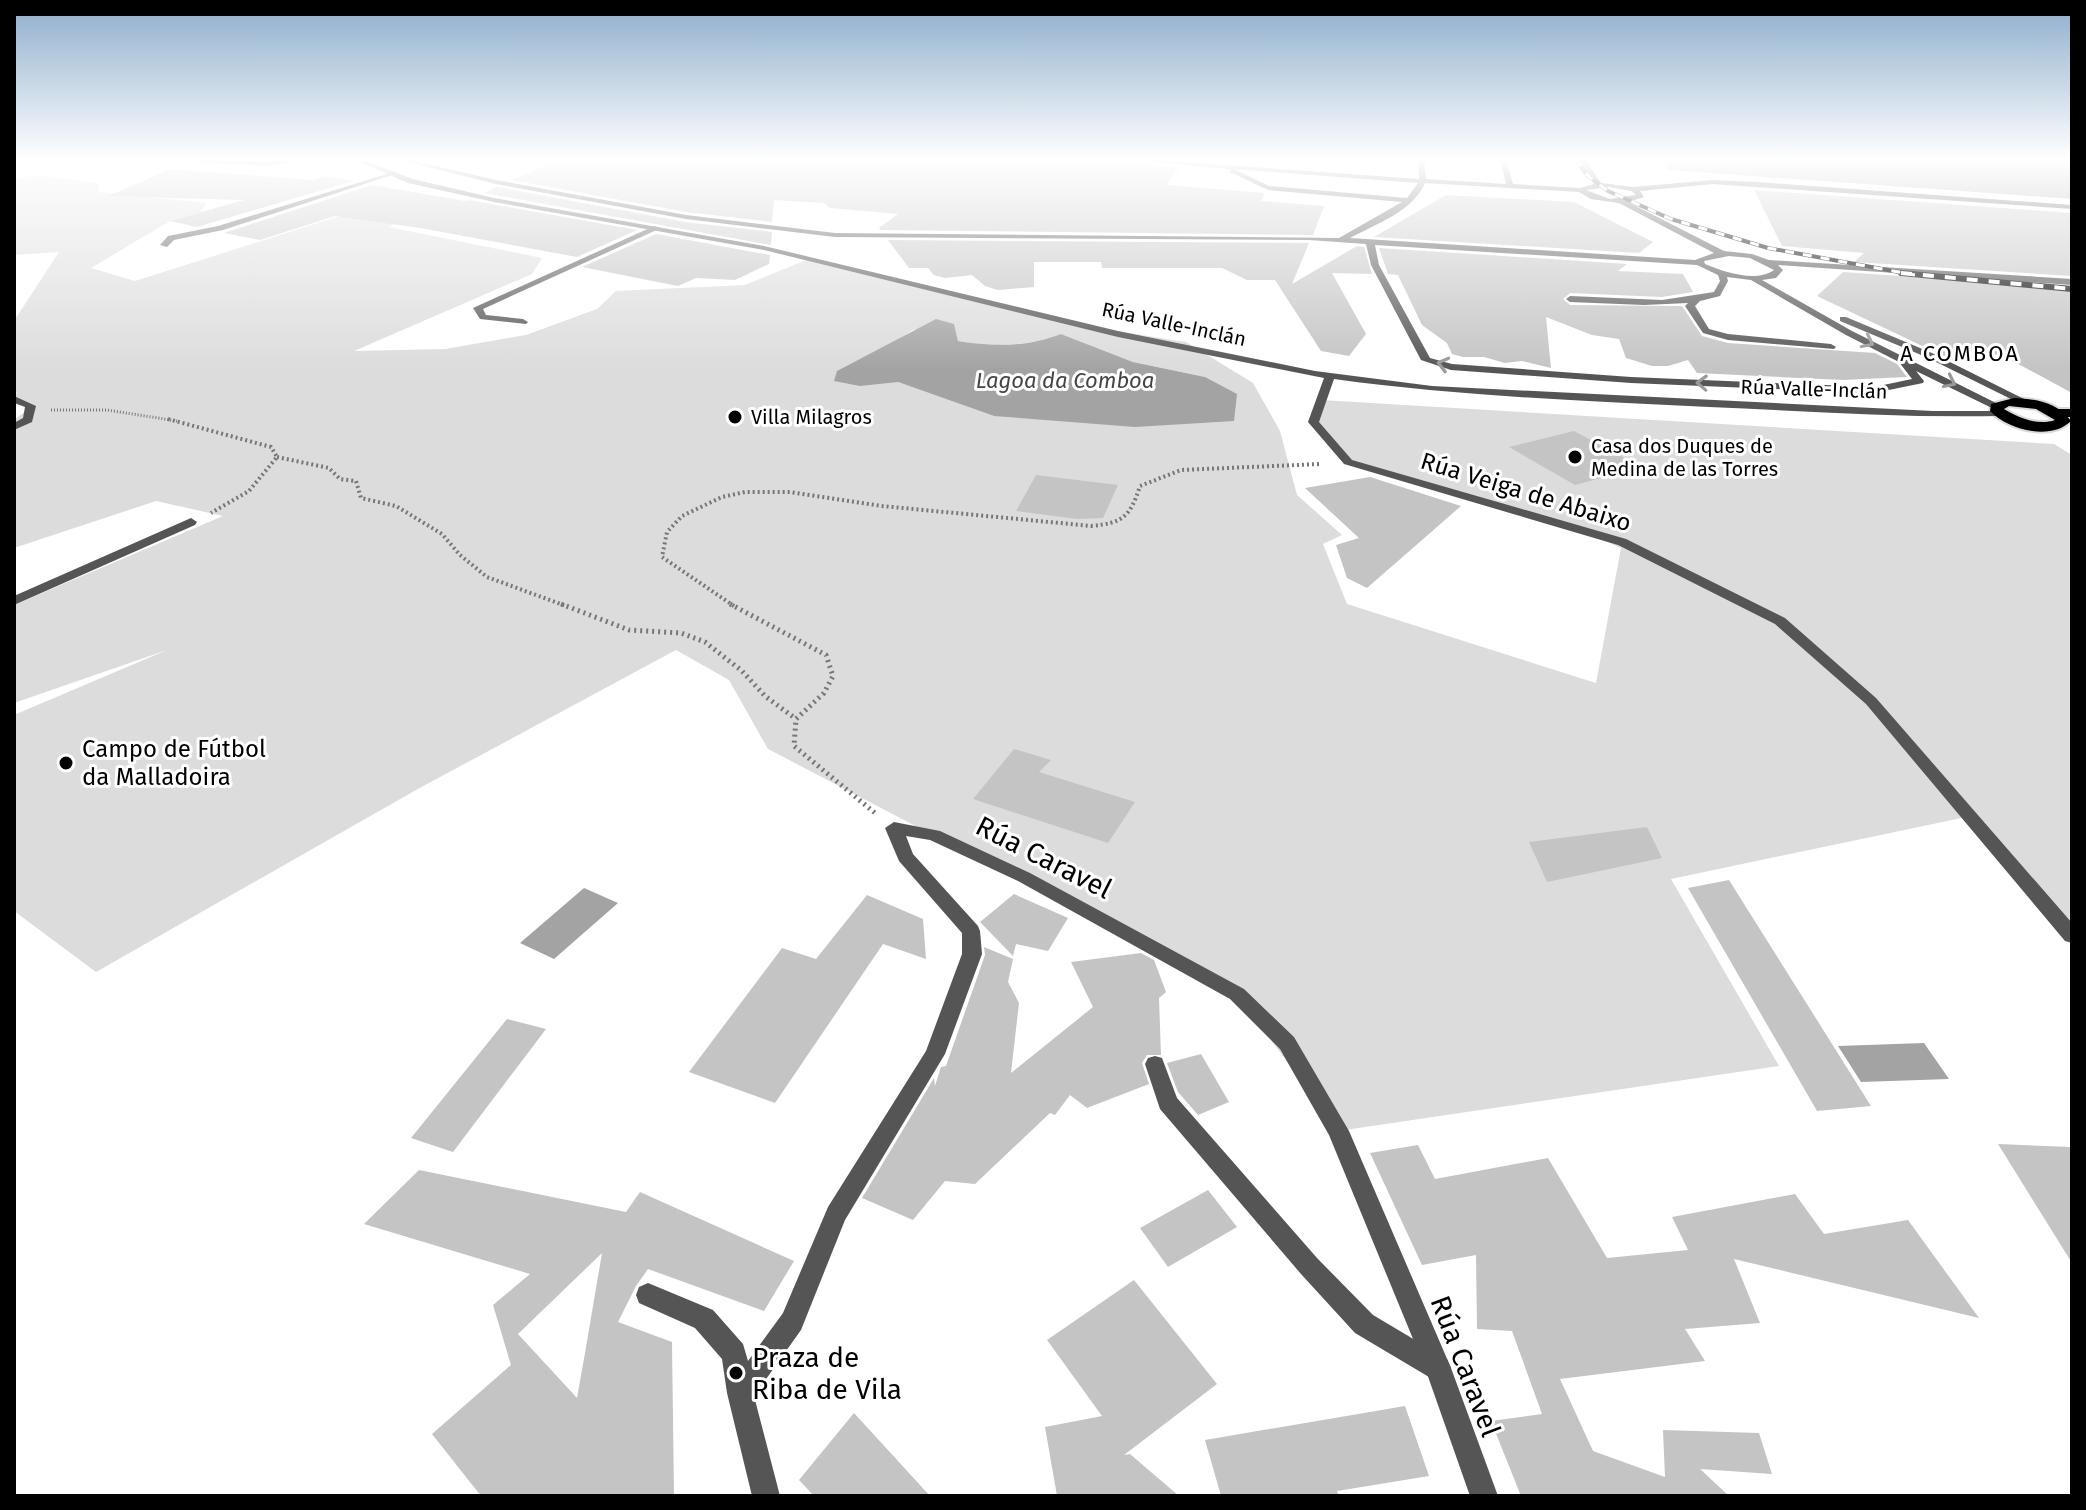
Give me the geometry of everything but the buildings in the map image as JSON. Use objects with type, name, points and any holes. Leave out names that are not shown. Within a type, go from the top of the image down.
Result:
[{"type":"highway","points":[[2006,402],[2027,403],[2065,424],[2036,425],[1998,410],[2006,402]]},
{"type":"street","points":[[164,245],[171,238],[213,229]]},
{"type":"street","points":[[523,322],[483,317],[478,308],[654,229]]},
{"type":"street","name":"Rúa Valle-Inclán","points":[[664,229],[860,270],[1118,334],[1330,376],[1432,389],[1588,398],[1933,414],[1998,410]]},
{"type":"street","points":[[789,229],[835,235],[1342,239],[1699,263],[1722,274],[1753,278],[1777,273],[1779,270],[1769,262]]},
{"type":"street","points":[[1342,239],[1358,229]]},
{"type":"street","points":[[1675,229],[1723,254],[1769,262],[2072,282]]},
{"type":"street","points":[[1370,242],[1375,265],[1426,360],[1451,367],[1631,380],[1874,390],[1919,381],[1902,359]]},
{"type":"street","points":[[1699,263],[1702,257],[1723,254]]},
{"type":"street","points":[[1570,299],[1655,303],[1696,300],[1717,294],[1724,281],[1722,274]]},
{"type":"street","points":[[1753,278],[1929,355],[2027,403]]},
{"type":"street","points":[[1787,295],[1849,333],[1998,410]]},
{"type":"street","points":[[1696,300],[1690,306],[1706,331],[1728,337],[1831,347]]},
{"type":"street","points":[[1330,376],[1313,422],[1348,462]]},
{"type":"street","points":[[14,399],[31,406],[28,420],[14,427]]},
{"type":"street","name":"Rúa Veiga de Abaixo","points":[[1348,462],[1622,542],[1780,621],[1871,701],[2072,936]]},
{"type":"street","points":[[14,601],[191,522]]},
{"type":"street","points":[[740,1393],[792,1321],[836,1214],[935,1054],[972,954],[971,931],[905,857],[894,828]]},
{"type":"street","name":"Rúa Caravel","points":[[894,828],[934,835],[1024,877],[1237,994],[1287,1043],[1338,1131],[1438,1368],[1484,1496]]},
{"type":"street","points":[[1155,1064],[1168,1103],[1309,1266],[1364,1324],[1438,1368]]},
{"type":"street","points":[[648,1295],[704,1319],[734,1353],[740,1393],[766,1496]]},
{"type":"path","points":[[30,413],[89,408],[135,413],[271,447],[277,457],[329,468],[332,475],[342,481],[356,481],[361,498],[396,506],[442,534],[460,555],[487,577],[629,630],[681,633],[705,642],[742,671],[765,696],[796,719]]},
{"type":"path","points":[[191,522],[242,500],[265,476],[277,457]]},
{"type":"path","points":[[894,828],[794,746],[796,719],[824,693],[833,676],[826,655],[716,597],[662,557],[662,537],[679,516],[724,494],[772,490],[866,504],[979,512],[1078,526],[1114,522],[1129,514],[1140,486],[1181,470],[1348,462]]},
{"type":"shaded area","points":[[14,229],[156,229],[91,268],[135,281],[297,229],[401,229],[542,258],[532,274],[354,351],[445,349],[526,335],[597,309],[616,291],[745,285],[811,258],[1084,326],[1186,342],[1253,383],[1280,431],[1297,495],[1342,535],[1323,544],[1347,604],[1596,683],[1621,548],[1578,529],[1348,462],[1313,422],[1321,400],[2054,444],[2072,455],[2072,938],[1971,816],[1671,879],[1779,1066],[1338,1131],[1237,994],[768,749],[729,680],[676,650],[416,790],[96,972],[14,911],[14,715],[167,650],[14,703],[14,605],[223,516],[156,501],[14,548],[14,420],[31,407],[14,399],[14,394],[18,393],[14,392],[14,321],[59,252],[14,255]],"holes":[[[954,324],[958,341],[1010,345],[1061,334],[1133,362],[1205,377],[994,416],[898,382],[835,380],[913,330]]]},
{"type":"water","name":"Lagoa da Comboa","points":[[936,319],[954,324],[958,341],[1010,345],[1061,334],[1133,362],[1205,377],[1237,394],[1234,421],[1135,427],[994,416],[898,382],[860,386],[834,381],[837,371]]},
{"type":"water","points":[[584,888],[618,903],[554,959],[520,943]]},
{"type":"water","points":[[1924,1043],[1949,1079],[1861,1082],[1838,1046]]},
{"type":"railway","points":[[1706,229],[1768,248],[1907,274]]},
{"type":"railway","points":[[1901,273],[1907,274]]},
{"type":"railway","points":[[1907,274],[2072,289]]},
{"type":"railway","points":[[1907,274],[1915,275]]},
{"type":"place","name":"Villa Milagros","points":[[735,417]]},
{"type":"place","name":"Casa dos Duques de Medina de las Torres","points":[[1575,457]]},
{"type":"place","name":"Campo de Fútbol da Malladoira","points":[[66,763]]},
{"type":"place","name":"Praza de Riba de Vila","points":[[736,1373]]},
{"type":"district","name":"A COMBOA","points":[[1960,353]]}]
